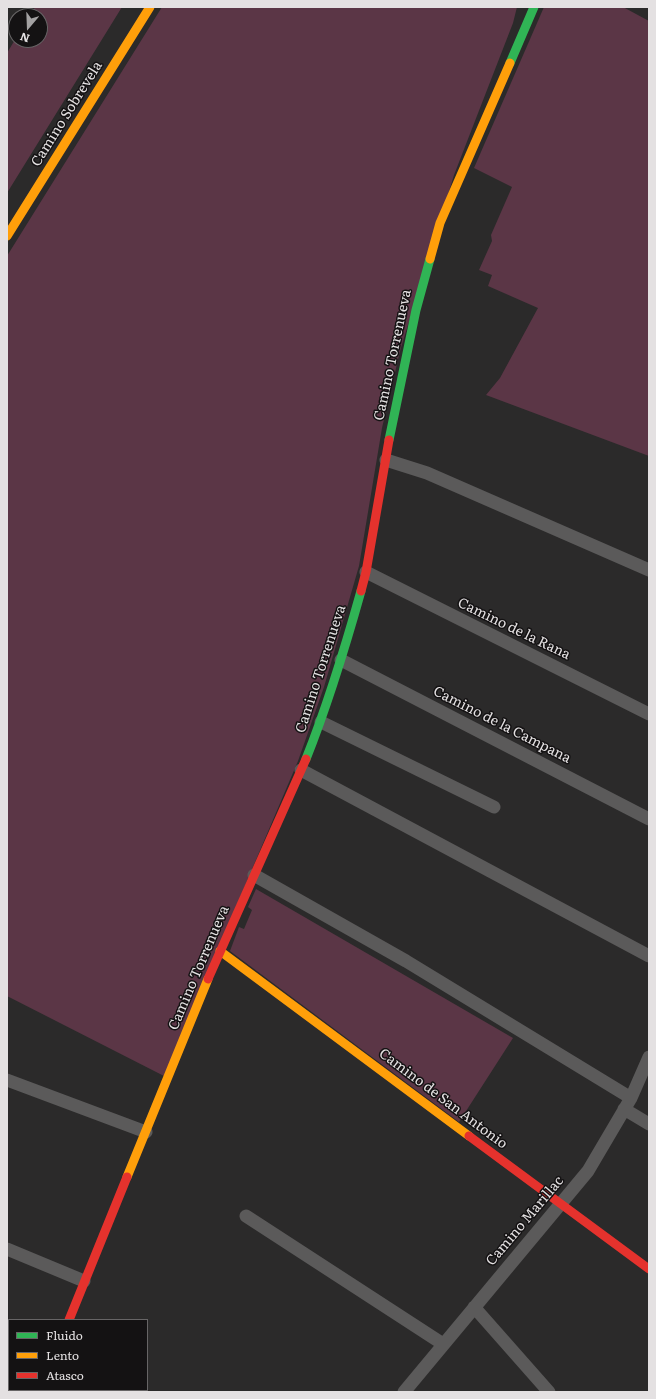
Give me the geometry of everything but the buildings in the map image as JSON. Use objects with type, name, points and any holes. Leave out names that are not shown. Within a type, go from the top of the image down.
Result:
[{"type":"street","name":"Camino Sobrevela","points":[[7,236],[150,7]]},
{"type":"street","name":"Camino Torrenueva","points":[[69,1319],[220,951],[321,722],[341,660],[366,572],[386,460],[416,310],[440,223],[534,7]]},
{"type":"street","points":[[386,460],[427,473],[649,570]]},
{"type":"street","name":"Camino de la Rana","points":[[366,572],[649,714]]},
{"type":"street","name":"Camino de la Campana","points":[[341,660],[649,819]]},
{"type":"street","points":[[321,722],[494,807]]},
{"type":"street","points":[[301,770],[649,956]]},
{"type":"street","points":[[254,875],[406,962],[631,1098]]},
{"type":"street","name":"Camino de San Antonio","points":[[220,951],[649,1269]]},
{"type":"street","name":"Camino Marillac","points":[[404,1392],[588,1171],[631,1098],[649,1057]]},
{"type":"street","points":[[7,1080],[146,1132]]},
{"type":"street","points":[[624,1109],[649,1124]]},
{"type":"street","points":[[246,1216],[443,1344]]},
{"type":"street","points":[[7,1249],[84,1281]]},
{"type":"street","points":[[474,1307],[549,1392]]},
{"type":"shaded area","points":[[122,7],[7,193],[7,53],[10,48],[48,48],[48,8],[34,8]]},
{"type":"shaded area","points":[[162,7],[517,7],[513,23],[454,175],[400,351],[382,428],[359,566],[324,687],[298,761],[164,1076],[7,996],[7,256]]},
{"type":"shaded area","points":[[544,7],[623,7],[649,21],[649,456],[486,395],[500,378],[538,308],[488,286],[492,275],[479,270],[492,241],[491,235],[512,187],[474,168]]},
{"type":"shaded area","points":[[256,889],[513,1038],[459,1122],[230,951],[239,927],[244,929],[252,910],[248,907]]},
{"type":"traffic: fast","points":[[510,63],[534,7]]},
{"type":"traffic: fast","points":[[389,440],[416,310],[430,259]]},
{"type":"traffic: fast","points":[[306,759],[336,676],[361,591]]},
{"type":"traffic: slow","points":[[7,236],[150,7]]},
{"type":"traffic: slow","points":[[430,259],[440,223],[510,63]]},
{"type":"traffic: slow","points":[[220,951],[469,1136]]},
{"type":"traffic: slow","points":[[127,1177],[208,979]]},
{"type":"traffic: jam","points":[[361,591],[366,572],[389,440]]},
{"type":"traffic: jam","points":[[208,979],[306,759]]},
{"type":"traffic: jam","points":[[469,1136],[649,1269]]},
{"type":"traffic: jam","points":[[69,1319],[127,1177]]}]
